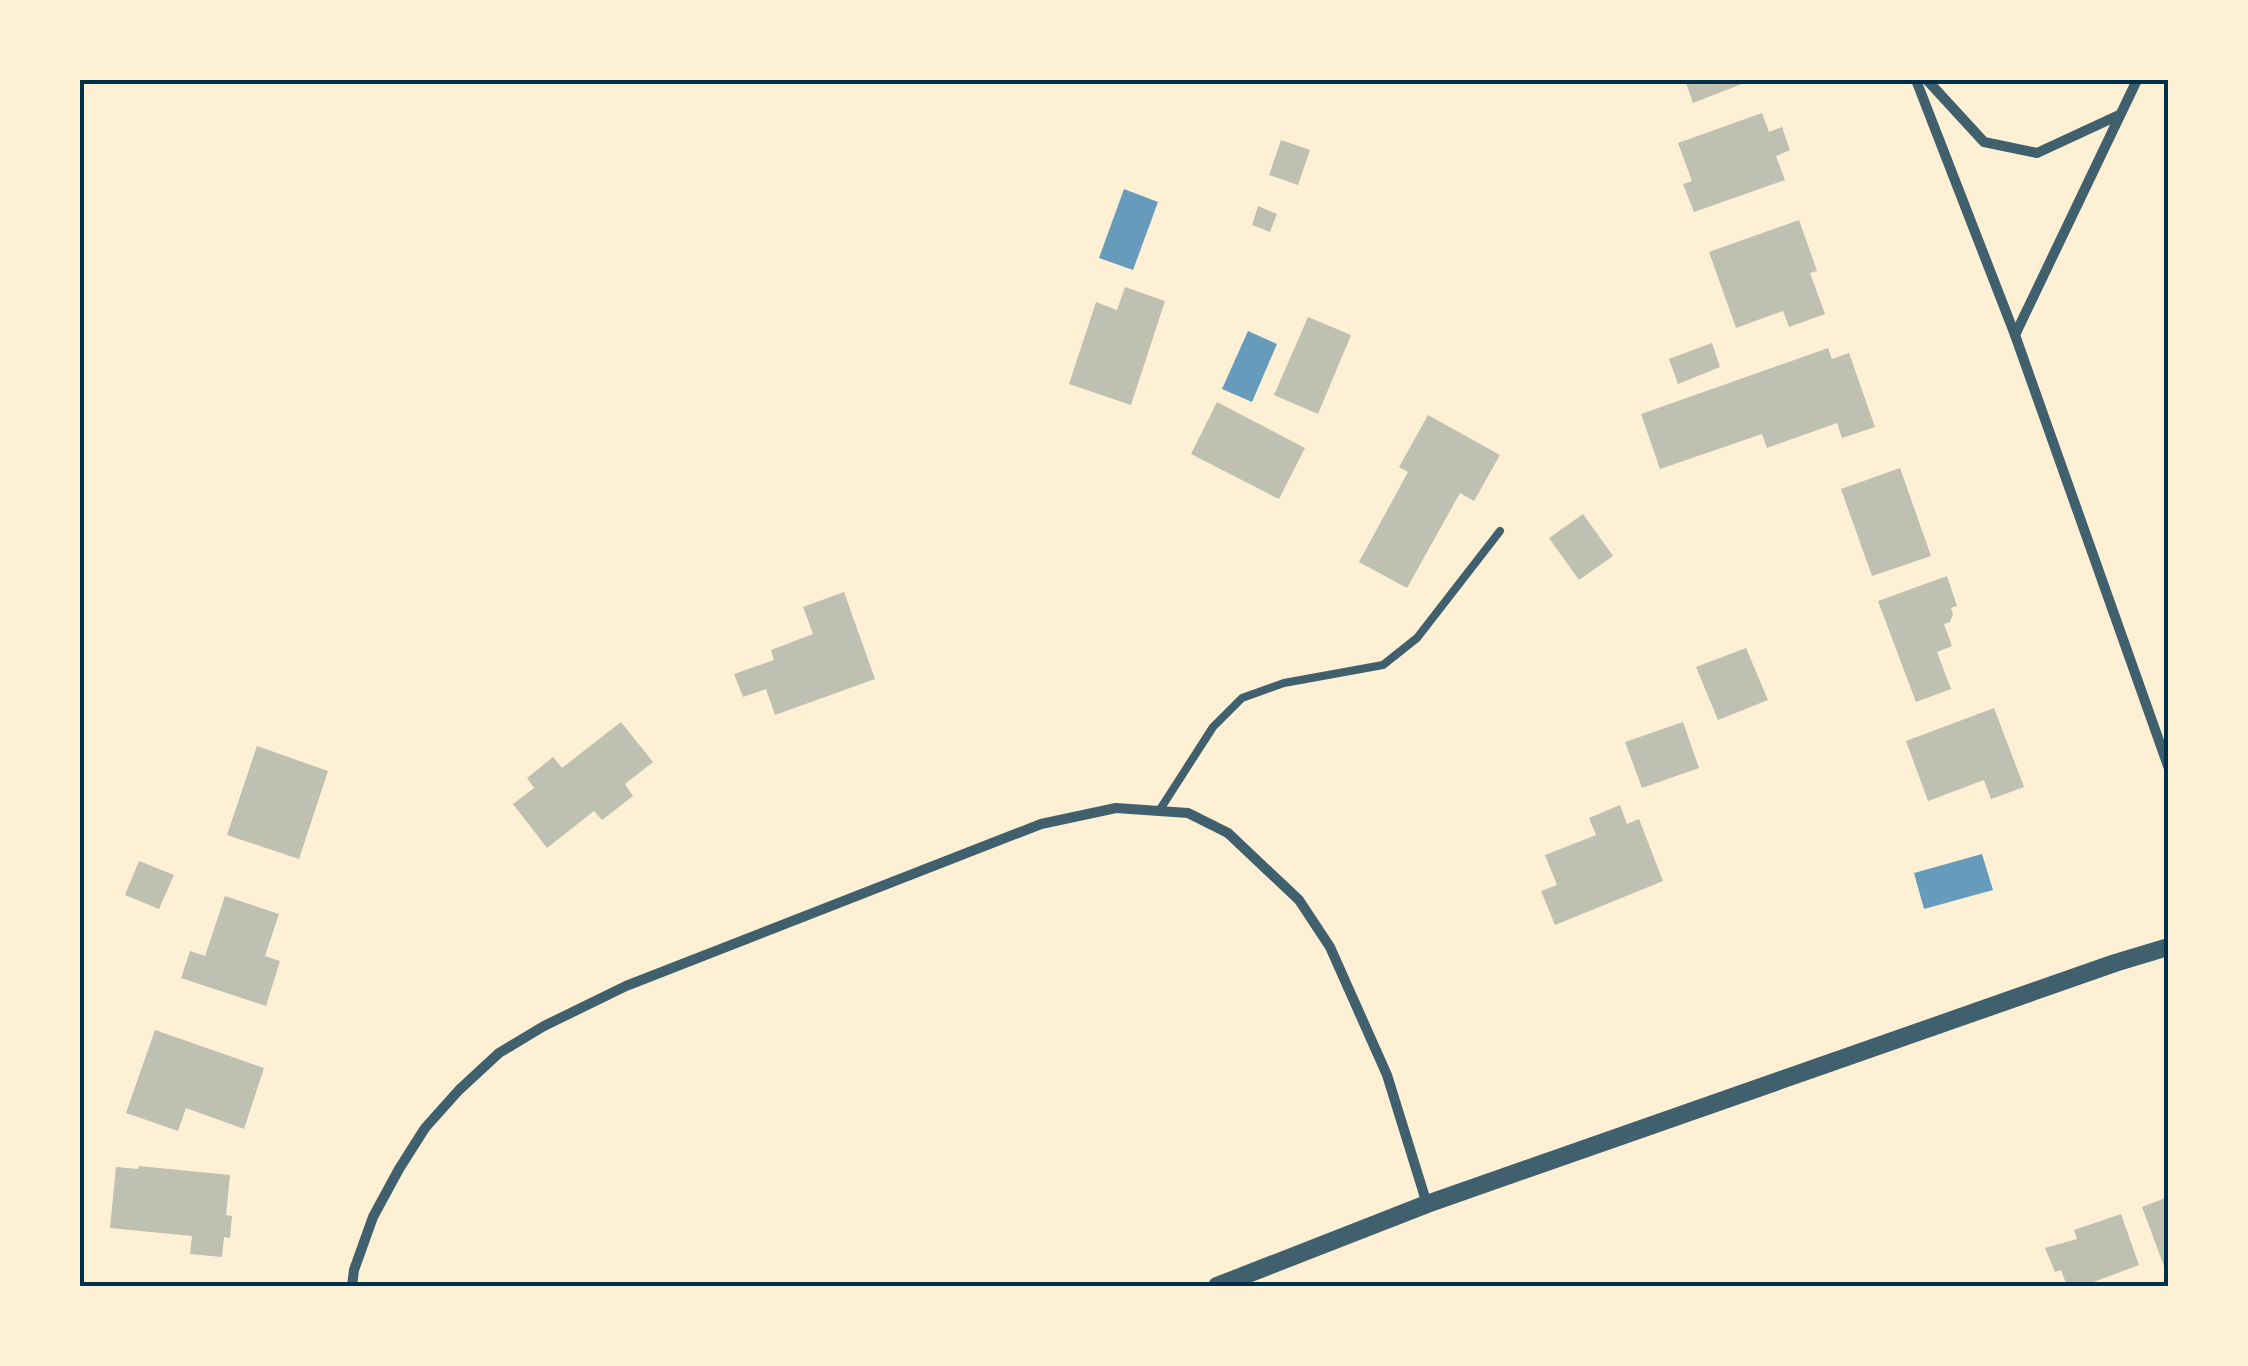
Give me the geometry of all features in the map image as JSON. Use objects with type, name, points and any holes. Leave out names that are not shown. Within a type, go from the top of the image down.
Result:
[{"type":"street","points":[[1916,80],[2015,335],[2168,766]]},
{"type":"street","points":[[1927,80],[1984,142],[2037,153],[2120,114]]},
{"type":"street","points":[[2015,335],[2137,80]]},
{"type":"street","points":[[352,1286],[373,1217],[399,1168],[425,1128],[499,1053],[626,986],[1042,824],[1116,808],[1188,813],[1228,832],[1299,900],[1330,946],[1387,1075],[1427,1204]]},
{"type":"street","points":[[1217,1286],[1427,1204],[2168,947]]},
{"type":"lane","points":[[1159,811],[1213,727],[1242,698],[1284,684],[1383,665],[1418,638],[1500,531]]},
{"type":"water","points":[[1124,189],[1158,202],[1133,270],[1099,258]]},
{"type":"water","points":[[1248,331],[1277,344],[1252,402],[1222,389]]},
{"type":"water","points":[[1982,854],[1993,890],[1924,909],[1914,873]]},
{"type":"building","points":[[1685,80],[1752,80],[1693,103]]},
{"type":"building","points":[[1762,113],[1769,132],[1782,127],[1790,150],[1776,156],[1785,180],[1694,212],[1683,184],[1692,181],[1678,143]]},
{"type":"building","points":[[1281,140],[1310,150],[1298,185],[1269,175]]},
{"type":"building","points":[[1258,206],[1277,214],[1270,232],[1252,225]]},
{"type":"building","points":[[1799,220],[1817,271],[1810,273],[1825,314],[1789,327],[1783,311],[1736,328],[1709,252]]},
{"type":"building","points":[[1125,287],[1165,301],[1131,405],[1069,384],[1096,302],[1117,310]]},
{"type":"building","points":[[1308,317],[1351,335],[1318,414],[1274,395]]},
{"type":"building","points":[[1712,343],[1720,367],[1678,384],[1669,359]]},
{"type":"building","points":[[1828,348],[1832,359],[1849,353],[1875,427],[1842,438],[1837,423],[1767,448],[1762,434],[1660,469],[1641,414]]},
{"type":"building","points":[[1217,402],[1305,448],[1279,499],[1191,454]]},
{"type":"building","points":[[1428,415],[1500,455],[1474,501],[1460,493],[1407,588],[1359,562],[1408,472],[1399,467]]},
{"type":"building","points":[[1900,468],[1931,556],[1872,576],[1841,489]]},
{"type":"building","points":[[1583,514],[1613,556],[1579,580],[1549,538]]},
{"type":"building","points":[[1947,576],[1957,606],[1951,608],[1950,622],[1944,624],[1952,646],[1937,652],[1951,689],[1916,702],[1878,601]]},
{"type":"building","points":[[844,592],[875,679],[775,715],[766,689],[743,697],[734,674],[774,660],[771,650],[813,634],[803,607]]},
{"type":"building","points":[[1746,648],[1768,700],[1718,720],[1696,667]]},
{"type":"building","points":[[1994,708],[2024,787],[1991,799],[1984,780],[1928,801],[1906,741]]},
{"type":"building","points":[[621,722],[653,762],[625,784],[633,796],[602,820],[594,811],[547,848],[513,804],[534,788],[527,778],[553,757],[562,768]]},
{"type":"building","points":[[1683,722],[1699,768],[1642,788],[1625,742]]},
{"type":"building","points":[[257,746],[328,771],[299,859],[227,835]]},
{"type":"building","points":[[1620,805],[1627,824],[1639,819],[1663,881],[1555,925],[1541,891],[1557,885],[1545,855],[1596,835],[1589,818]]},
{"type":"building","points":[[139,861],[174,875],[159,909],[125,895]]},
{"type":"building","points":[[225,896],[279,914],[265,956],[280,961],[266,1006],[181,978],[190,951],[205,956]]},
{"type":"building","points":[[155,1030],[264,1068],[244,1129],[186,1108],[178,1131],[126,1113]]},
{"type":"building","points":[[116,1167],[230,1175],[226,1215],[232,1216],[230,1238],[224,1237],[222,1257],[190,1254],[192,1236],[110,1228]]},
{"type":"building","points":[[2168,1197],[2168,1277],[2142,1207]]},
{"type":"building","points":[[2121,1214],[2139,1265],[2091,1283],[2092,1286],[2067,1286],[2061,1270],[2055,1272],[2045,1248],[2077,1239],[2074,1230]]}]
